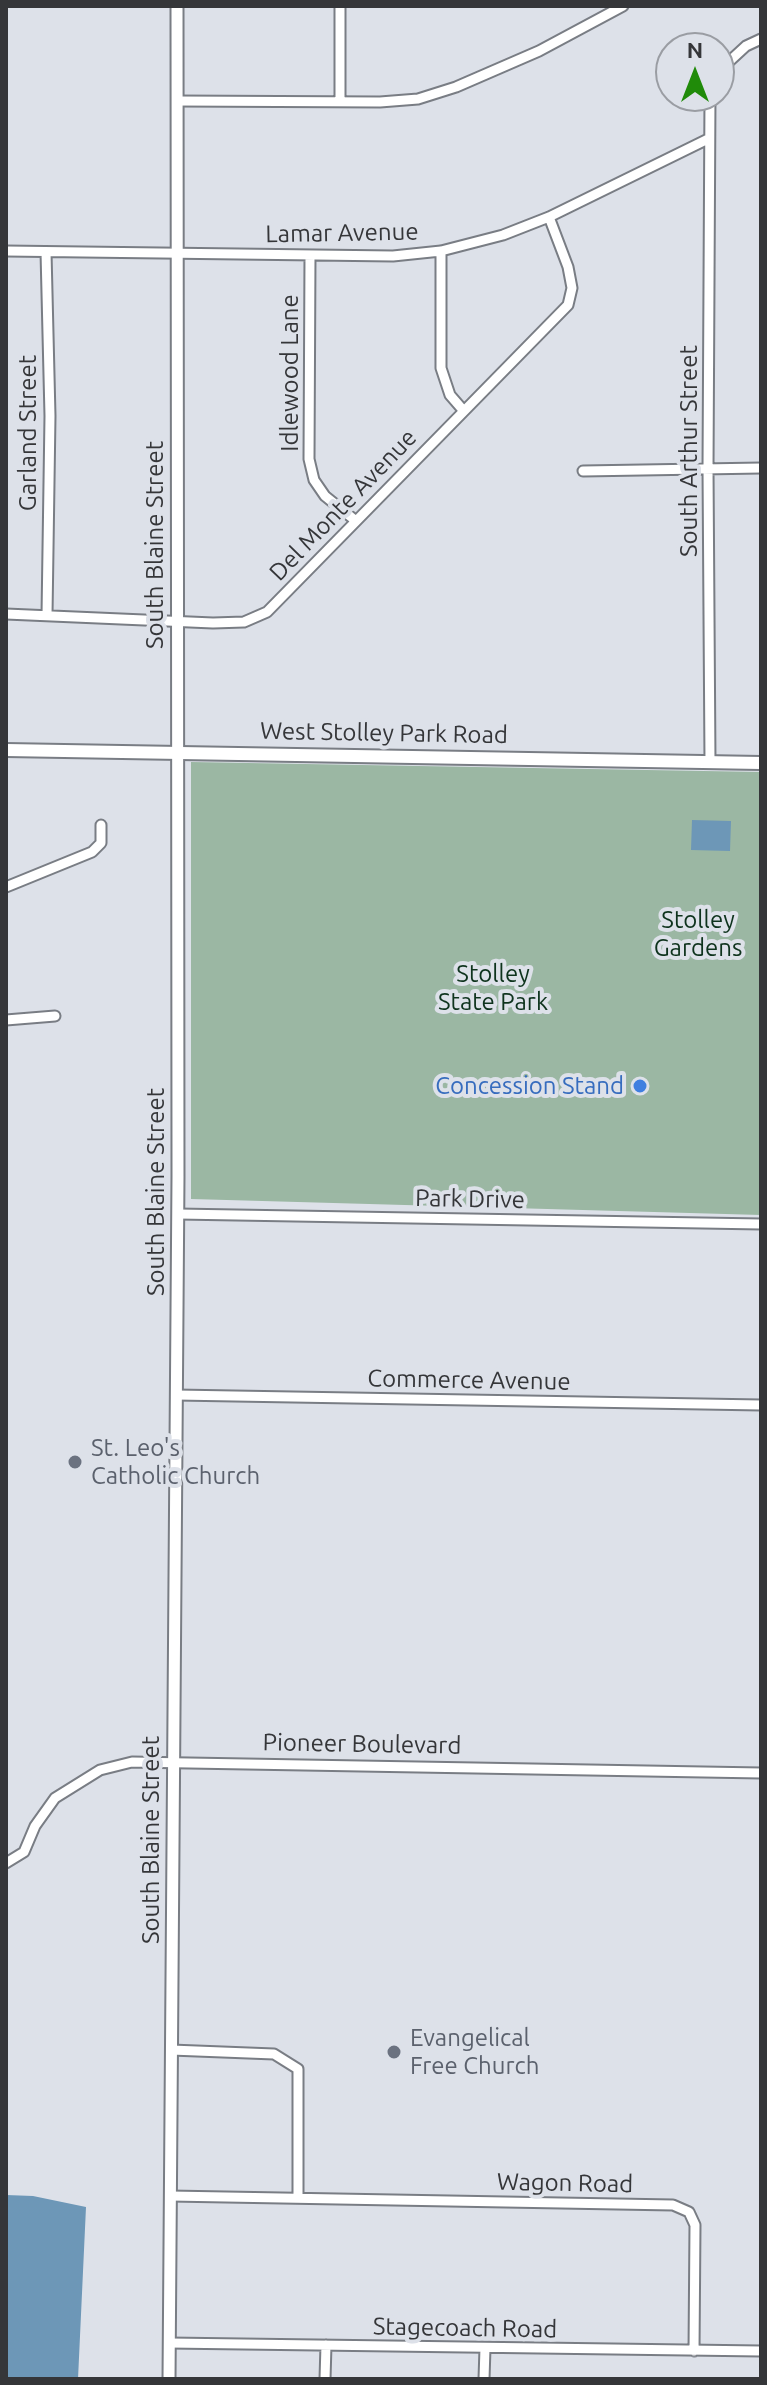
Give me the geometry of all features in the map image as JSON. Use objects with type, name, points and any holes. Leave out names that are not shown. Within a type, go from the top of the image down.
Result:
[{"type":"main road","name":"West Stolley Park Road","points":[[6,750],[761,763]]},
{"type":"street","name":"South Blaine Street","points":[[169,2379],[178,1214],[177,6]]},
{"type":"street","points":[[340,6],[340,101]]},
{"type":"street","points":[[177,101],[380,102],[418,99],[456,87],[539,51],[623,6]]},
{"type":"street","points":[[735,56],[746,46],[761,39]]},
{"type":"street","points":[[708,139],[709,112]]},
{"type":"street","name":"Lamar Avenue","points":[[6,251],[393,256],[441,251],[503,235],[549,217],[708,139]]},
{"type":"street","name":"South Arthur Street","points":[[708,139],[710,762]]},
{"type":"street","name":"Del Monte Avenue","points":[[6,614],[213,623],[244,622],[267,612],[568,305],[572,288],[568,267],[549,217]]},
{"type":"street","points":[[441,251],[441,368],[450,395],[463,410]]},
{"type":"street","name":"Garland Street","points":[[46,252],[50,416],[47,615]]},
{"type":"street","name":"Idlewood Lane","points":[[310,256],[309,459],[314,480],[325,496],[356,521]]},
{"type":"street","points":[[583,471],[761,468]]},
{"type":"street","points":[[6,887],[92,852],[101,843],[101,825]]},
{"type":"street","points":[[6,1020],[55,1016]]},
{"type":"street","name":"Park Drive","points":[[178,1214],[761,1224]]},
{"type":"street","name":"Commerce Avenue","points":[[176,1395],[761,1405]]},
{"type":"street","name":"Pioneer Boulevard","points":[[6,1863],[24,1852],[35,1826],[55,1798],[100,1770],[132,1762],[761,1773]]},
{"type":"street","points":[[171,2050],[274,2054],[298,2069],[298,2198]]},
{"type":"street","name":"Wagon Road","points":[[170,2196],[673,2205],[689,2212],[695,2225],[694,2351]]},
{"type":"street","name":"Stagecoach Road","points":[[169,2343],[761,2351]]},
{"type":"street","points":[[325,2379],[326,2345]]},
{"type":"street","points":[[484,2379],[485,2348]]},
{"type":"green space","name":"Stolley State Park","points":[[191,762],[761,772],[761,1215],[191,1199]]},
{"type":"water","points":[[692,820],[731,821],[730,851],[691,850]]},
{"type":"water","points":[[6,2195],[33,2196],[86,2207],[78,2379],[6,2379]]},
{"type":"place","name":"Concession Stand","points":[[640,1086]]},
{"type":"place","name":"St. Leo's Catholic Church","points":[[75,1462]]},
{"type":"place","name":"Evangelical Free Church","points":[[394,2052]]},
{"type":"park label","name":"Stolley Gardens","points":[[698,934]]}]
